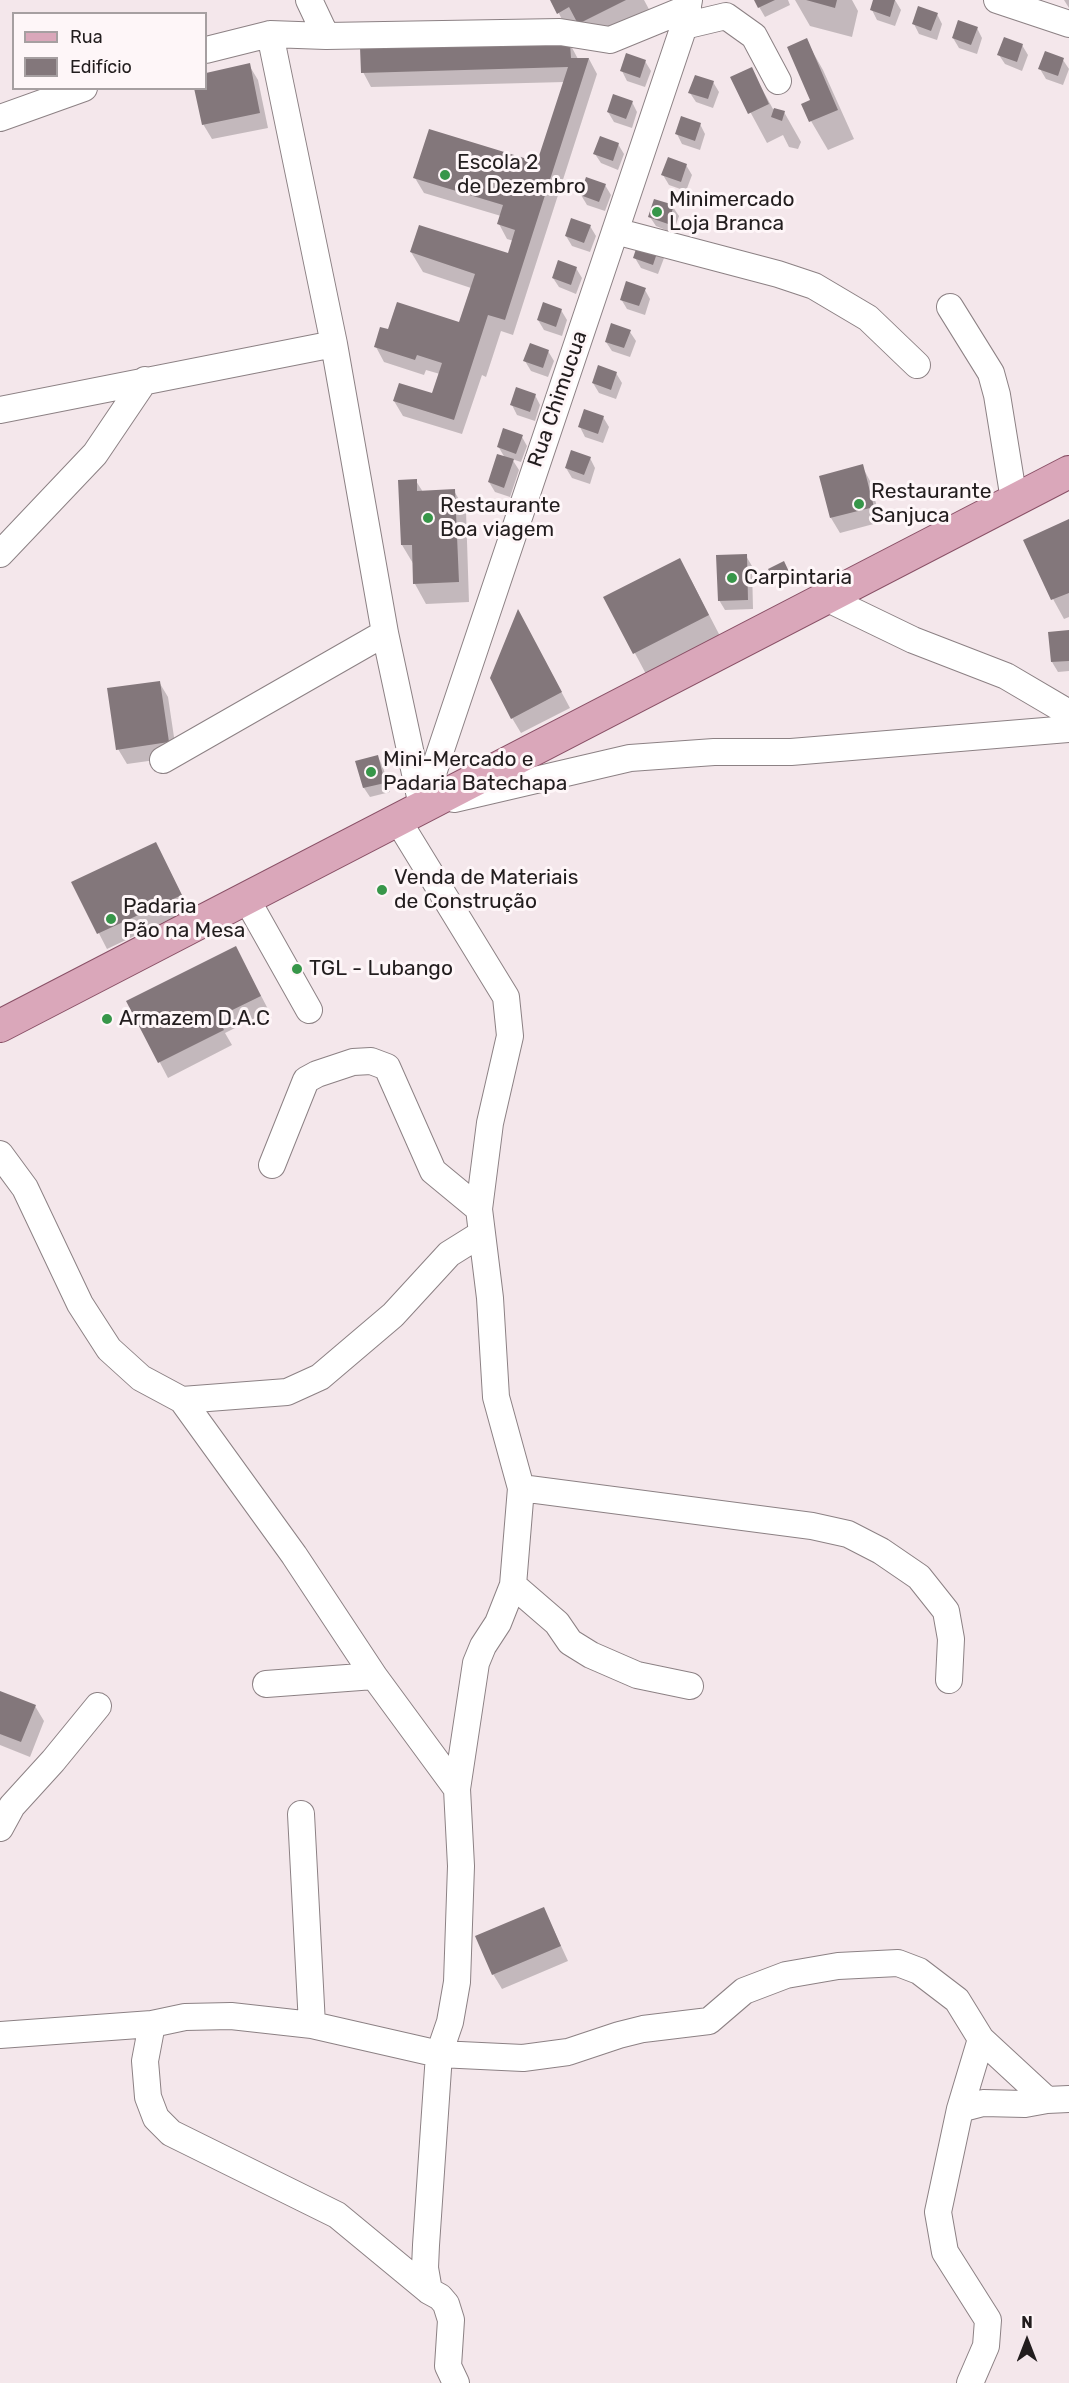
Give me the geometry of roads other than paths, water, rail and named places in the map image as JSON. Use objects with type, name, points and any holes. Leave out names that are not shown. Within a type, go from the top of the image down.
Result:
[{"type":"main road","points":[[0,1026],[1069,472]]},
{"type":"street","points":[[309,0],[326,36]]},
{"type":"street","points":[[997,0],[1069,24]]},
{"type":"street","points":[[207,50],[270,34],[326,36],[560,32],[610,40],[692,9],[726,16],[754,36],[778,81]]},
{"type":"street","name":"Rua Chimucua","points":[[410,813],[692,9]]},
{"type":"street","points":[[270,34],[334,344],[385,633],[410,813],[506,997],[510,1036],[490,1123],[480,1221],[490,1298],[496,1397],[521,1488],[513,1585],[498,1623],[483,1646],[476,1663],[457,1790],[461,1866],[457,1982],[450,2022],[440,2054],[426,2245],[425,2268],[429,2291]]},
{"type":"street","points":[[0,118],[78,90]]},
{"type":"street","points":[[615,231],[778,274],[813,286],[868,318],[917,365]]},
{"type":"street","points":[[950,307],[992,373],[1014,500]]},
{"type":"street","points":[[0,410],[334,344]]},
{"type":"street","points":[[0,554],[95,453],[145,380]]},
{"type":"street","points":[[826,597],[913,640],[1006,676],[1069,712]]},
{"type":"street","points":[[163,760],[385,633]]},
{"type":"street","points":[[410,813],[630,758],[714,752],[791,752],[1069,729]]},
{"type":"street","points":[[246,898],[309,1010]]},
{"type":"street","points":[[272,1165],[306,1080],[353,1062],[371,1061],[387,1067],[433,1171],[480,1221]]},
{"type":"street","points":[[0,1154],[25,1188],[80,1304],[110,1349],[141,1378],[182,1400],[294,1555],[374,1676],[457,1790]]},
{"type":"street","points":[[182,1400],[287,1392],[320,1377],[393,1315],[480,1221]]},
{"type":"street","points":[[521,1488],[801,1525],[848,1534],[881,1551],[919,1577],[946,1611],[951,1639],[949,1680]]},
{"type":"street","points":[[513,1585],[557,1623],[570,1642],[591,1655],[637,1675],[690,1686]]},
{"type":"street","points":[[266,1684],[374,1676]]},
{"type":"street","points":[[0,1828],[12,1806],[98,1706]]},
{"type":"street","points":[[301,1814],[312,2025]]},
{"type":"street","points":[[0,2035],[152,2024],[185,2017],[231,2016],[312,2025],[440,2054],[524,2058],[568,2052],[619,2035],[709,2021],[744,1991],[786,1975],[838,1966],[898,1963],[919,1971],[957,2001],[981,2039],[1058,2099]]},
{"type":"street","points":[[152,2024],[145,2061],[148,2097],[156,2118],[171,2133],[337,2215],[429,2291],[440,2297],[446,2304],[451,2320],[448,2366],[456,2383]]},
{"type":"street","points":[[970,2383],[986,2346],[988,2320],[945,2252],[938,2212],[960,2109],[981,2039]]},
{"type":"street","points":[[960,2109],[983,2103],[1025,2104],[1058,2099]]},
{"type":"place","name":"Escola 2 de Dezembro","points":[[445,175]]},
{"type":"place","name":"Minimercado Loja Branca","points":[[657,212]]},
{"type":"place","name":"Restaurante Sanjuca","points":[[859,504]]},
{"type":"place","name":"Restaurante Boa viagem","points":[[428,518]]},
{"type":"place","name":"Carpintaria","points":[[732,578]]},
{"type":"place","name":"Mini-Mercado e Padaria Batechapa","points":[[371,772]]},
{"type":"place","name":"Venda de Materiais de Construção","points":[[382,890]]},
{"type":"place","name":"Padaria Pão na Mesa","points":[[111,919]]},
{"type":"place","name":"TGL - Lubango","points":[[297,969]]},
{"type":"place","name":"Armazem D.A.C","points":[[107,1019]]}]
